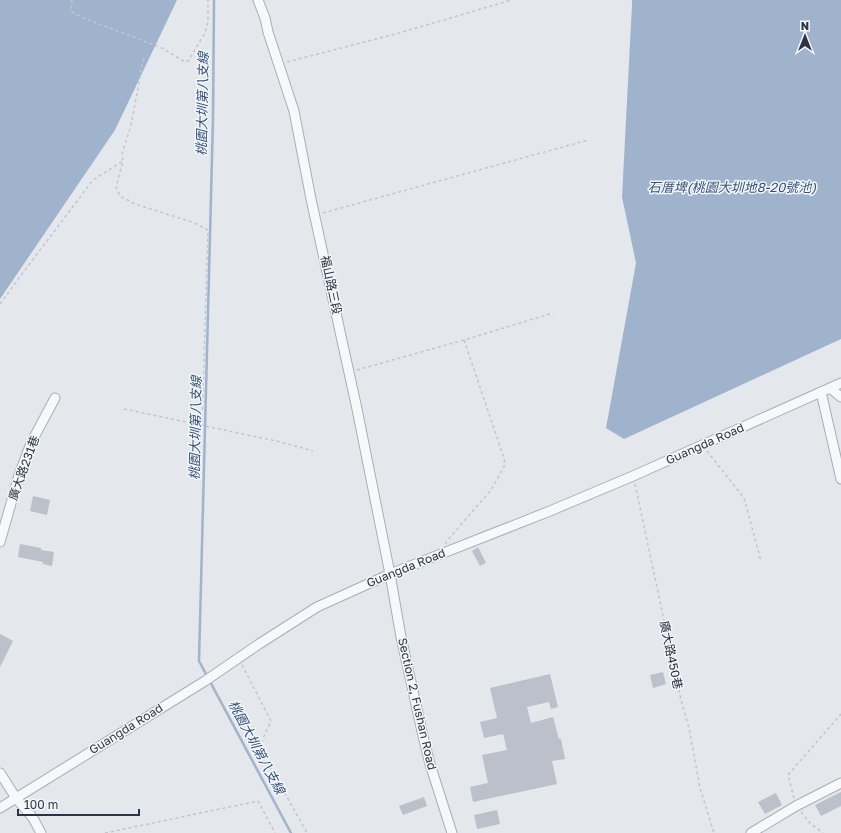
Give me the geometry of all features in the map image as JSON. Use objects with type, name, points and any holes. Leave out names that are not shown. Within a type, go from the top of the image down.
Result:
[{"type":"street","name":"福山路三段","points":[[258,0],[294,111],[311,199],[358,409],[390,574]]},
{"type":"street","name":"Guangda Road","points":[[0,808],[205,681],[317,607],[390,574],[550,511],[633,476],[834,387]]},
{"type":"street","points":[[834,387],[841,397]]},
{"type":"street","points":[[834,387],[841,479]]},
{"type":"street","name":"廣大路231巷","points":[[0,542],[19,475],[26,456],[31,443],[55,398]]},
{"type":"street","name":"Section 2, Fushan Road","points":[[390,574],[401,637],[423,736],[430,764],[452,833]]},
{"type":"street","points":[[0,774],[16,798],[33,818],[41,833]]},
{"type":"street","points":[[751,833],[796,806],[841,783]]},
{"type":"path","points":[[72,0],[71,11],[81,18],[162,48],[185,62],[188,61],[206,33],[208,21],[208,0]]},
{"type":"path","points":[[279,64],[399,33],[512,0]]},
{"type":"path","points":[[144,58],[131,125],[122,154],[123,162],[116,187],[120,196],[135,204],[192,222],[208,230],[202,425]]},
{"type":"path","points":[[315,215],[588,140]]},
{"type":"path","points":[[0,304],[93,180],[123,162]]},
{"type":"path","points":[[349,372],[553,314]]},
{"type":"path","points":[[447,552],[446,542],[491,490],[505,465],[504,458],[464,340]]},
{"type":"path","points":[[124,409],[281,442],[313,451]]},
{"type":"path","points":[[702,445],[744,498],[761,561]]},
{"type":"path","name":"廣大路450巷","points":[[633,476],[679,692],[689,728],[700,788],[714,833]]},
{"type":"path","points":[[239,658],[271,721],[259,747],[307,833]]},
{"type":"path","points":[[823,833],[810,823],[796,806],[788,774],[841,714]]},
{"type":"path","points":[[105,833],[258,801],[275,833]]},
{"type":"water","points":[[0,0],[177,0],[115,130],[0,299]]},
{"type":"water","name":"石厝埤(桃園大圳地8-20號池)","points":[[632,0],[841,0],[841,339],[624,439],[606,428],[636,263],[622,197]]},
{"type":"building","points":[[33,496],[50,500],[47,515],[30,511]]},
{"type":"building","points":[[20,544],[54,552],[52,566],[43,564],[43,562],[18,557]]},
{"type":"building","points":[[478,547],[486,563],[480,566],[472,551]]},
{"type":"building","points":[[0,634],[13,641],[0,667]]},
{"type":"building","points":[[663,672],[666,684],[653,688],[650,675]]},
{"type":"building","points":[[550,674],[558,707],[551,709],[549,702],[527,707],[531,723],[553,717],[559,739],[561,739],[565,759],[552,761],[557,784],[473,802],[470,787],[488,783],[482,755],[507,750],[503,734],[484,738],[480,722],[497,718],[490,688]]},
{"type":"building","points":[[841,792],[841,806],[821,816],[815,805]]},
{"type":"building","points":[[776,793],[782,805],[765,814],[758,802]]},
{"type":"building","points":[[424,797],[427,806],[403,815],[399,806]]},
{"type":"building","points":[[497,810],[500,824],[477,829],[474,815]]},
{"type":"waterway","name":"桃園大圳第八支線","points":[[214,0],[213,119],[199,661],[291,833]]}]
